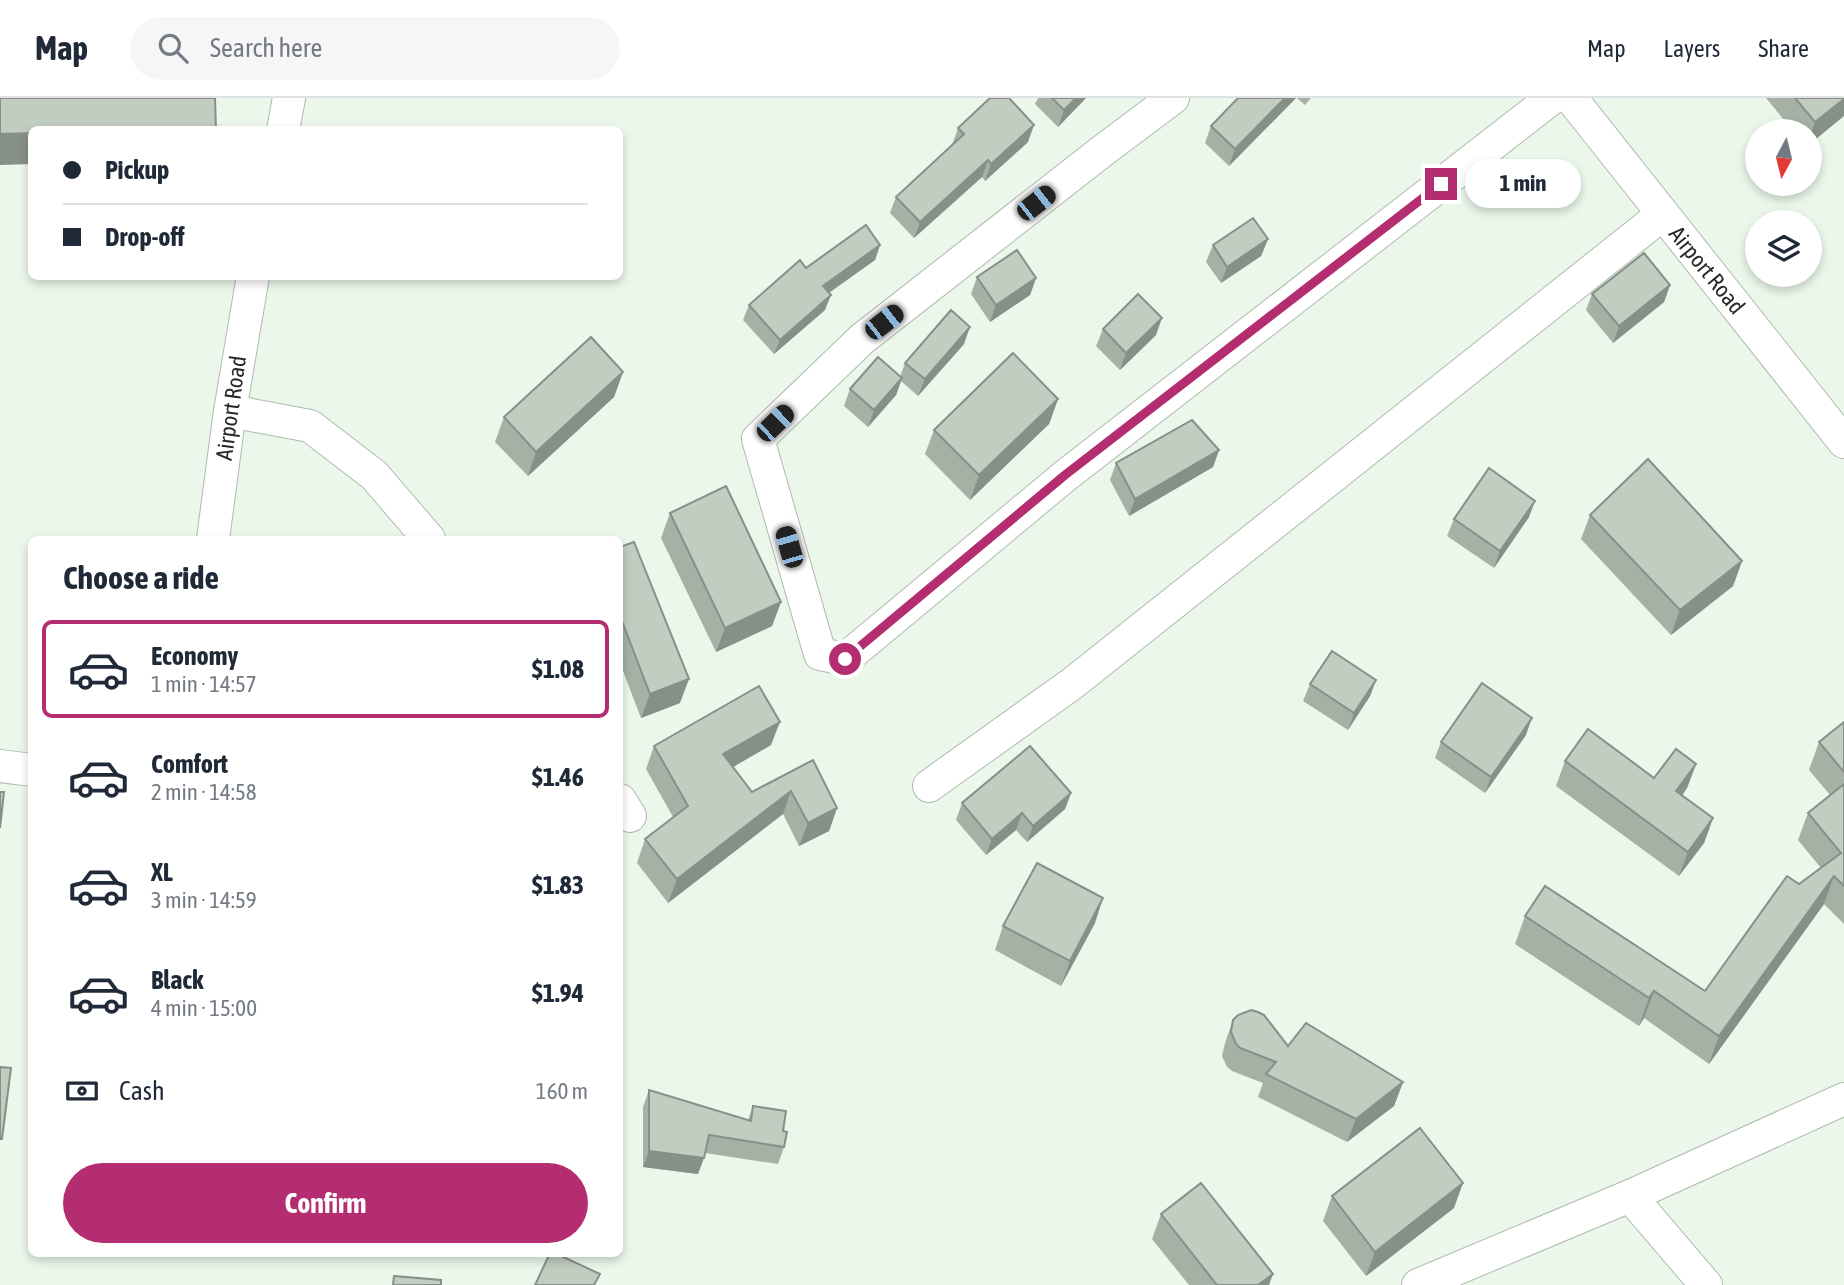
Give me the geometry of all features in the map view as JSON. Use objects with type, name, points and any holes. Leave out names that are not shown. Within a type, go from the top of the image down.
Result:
[{"type":"street","points":[[284,126],[289,98]]},
{"type":"street","points":[[1172,98],[862,340],[758,439],[820,654],[845,659],[1065,475],[1552,98]]},
{"type":"street","name":"Airport Road","points":[[1570,98],[1844,442]]},
{"type":"street","points":[[929,786],[1084,674],[1663,215]]},
{"type":"street","name":"Airport Road","points":[[213,536],[230,411],[252,280]]},
{"type":"street","points":[[230,411],[310,426],[374,475],[426,536]]},
{"type":"street","points":[[0,765],[28,769]]},
{"type":"street","points":[[1418,1285],[1630,1196],[1844,1099]]},
{"type":"street","points":[[1630,1196],[1706,1285]]},
{"type":"building","points":[[0,98],[215,98],[216,126],[28,126],[28,133],[0,134]]},
{"type":"building","points":[[990,98],[1009,98],[1034,125],[991,164],[988,160],[920,222],[896,197],[964,134],[958,128]]},
{"type":"building","points":[[1052,98],[1076,98],[1064,110]]},
{"type":"building","points":[[1238,98],[1285,98],[1235,149],[1211,126]]},
{"type":"building","points":[[1795,98],[1844,98],[1819,119],[1812,119]]},
{"type":"building","points":[[1253,218],[1268,239],[1227,267],[1213,245]]},
{"type":"building","points":[[866,225],[880,245],[823,286],[831,295],[780,340],[749,305],[800,260],[806,268]]},
{"type":"building","points":[[1017,250],[1036,278],[996,305],[977,277]]},
{"type":"building","points":[[1644,253],[1670,285],[1619,326],[1592,294]]},
{"type":"building","points":[[1138,294],[1162,318],[1126,353],[1103,329]]},
{"type":"building","points":[[951,310],[970,327],[925,379],[905,363]]},
{"type":"building","points":[[591,337],[623,372],[536,452],[504,417]]},
{"type":"building","points":[[1013,353],[1058,399],[979,475],[934,430]]},
{"type":"building","points":[[878,357],[902,378],[874,410],[850,389]]},
{"type":"building","points":[[1192,420],[1219,450],[1135,499],[1116,463]]},
{"type":"building","points":[[1648,459],[1742,561],[1680,610],[1590,515]]},
{"type":"building","points":[[1489,468],[1535,501],[1500,551],[1454,519]]},
{"type":"building","points":[[726,486],[781,602],[725,628],[670,513]]},
{"type":"building","points":[[634,542],[689,679],[650,694],[623,624],[623,546]]},
{"type":"building","points":[[1332,651],[1376,680],[1354,713],[1310,684]]},
{"type":"building","points":[[1482,683],[1532,718],[1491,777],[1441,742]]},
{"type":"building","points":[[759,686],[780,722],[723,754],[752,792],[813,760],[837,808],[808,823],[791,791],[677,879],[645,839],[688,806],[654,746]]},
{"type":"building","points":[[1844,722],[1844,772],[1819,742]]},
{"type":"building","points":[[1588,729],[1654,778],[1676,749],[1696,764],[1676,791],[1713,818],[1688,852],[1565,761]]},
{"type":"building","points":[[1030,746],[1071,793],[1033,826],[1022,813],[992,839],[962,803]]},
{"type":"building","points":[[1844,784],[1844,886],[1834,876],[1719,1036],[1654,991],[1649,998],[1525,916],[1545,886],[1705,991],[1787,876],[1799,884],[1841,853],[1808,813]]},
{"type":"building","points":[[0,792],[4,792],[0,828]]},
{"type":"building","points":[[1037,863],[1103,898],[1070,961],[1003,926]]},
{"type":"building","points":[[1251,1010],[1264,1015],[1288,1046],[1306,1023],[1403,1082],[1356,1119],[1266,1074],[1276,1062],[1236,1044],[1231,1032],[1233,1020]]},
{"type":"building","points":[[0,1067],[11,1068],[2,1139],[0,1139]]},
{"type":"building","points":[[649,1090],[751,1121],[753,1106],[786,1111],[783,1131],[787,1132],[784,1147],[709,1135],[704,1158],[649,1151]]},
{"type":"building","points":[[1420,1128],[1463,1183],[1375,1252],[1332,1196]]},
{"type":"building","points":[[1201,1183],[1273,1274],[1258,1285],[1217,1285],[1161,1214]]},
{"type":"building","points":[[548,1257],[564,1257],[600,1274],[594,1285],[535,1285]]},
{"type":"building","points":[[394,1276],[441,1280],[441,1285],[393,1285]]},
{"type":"route","points":[[845,659],[1065,475],[1441,184]]}]
